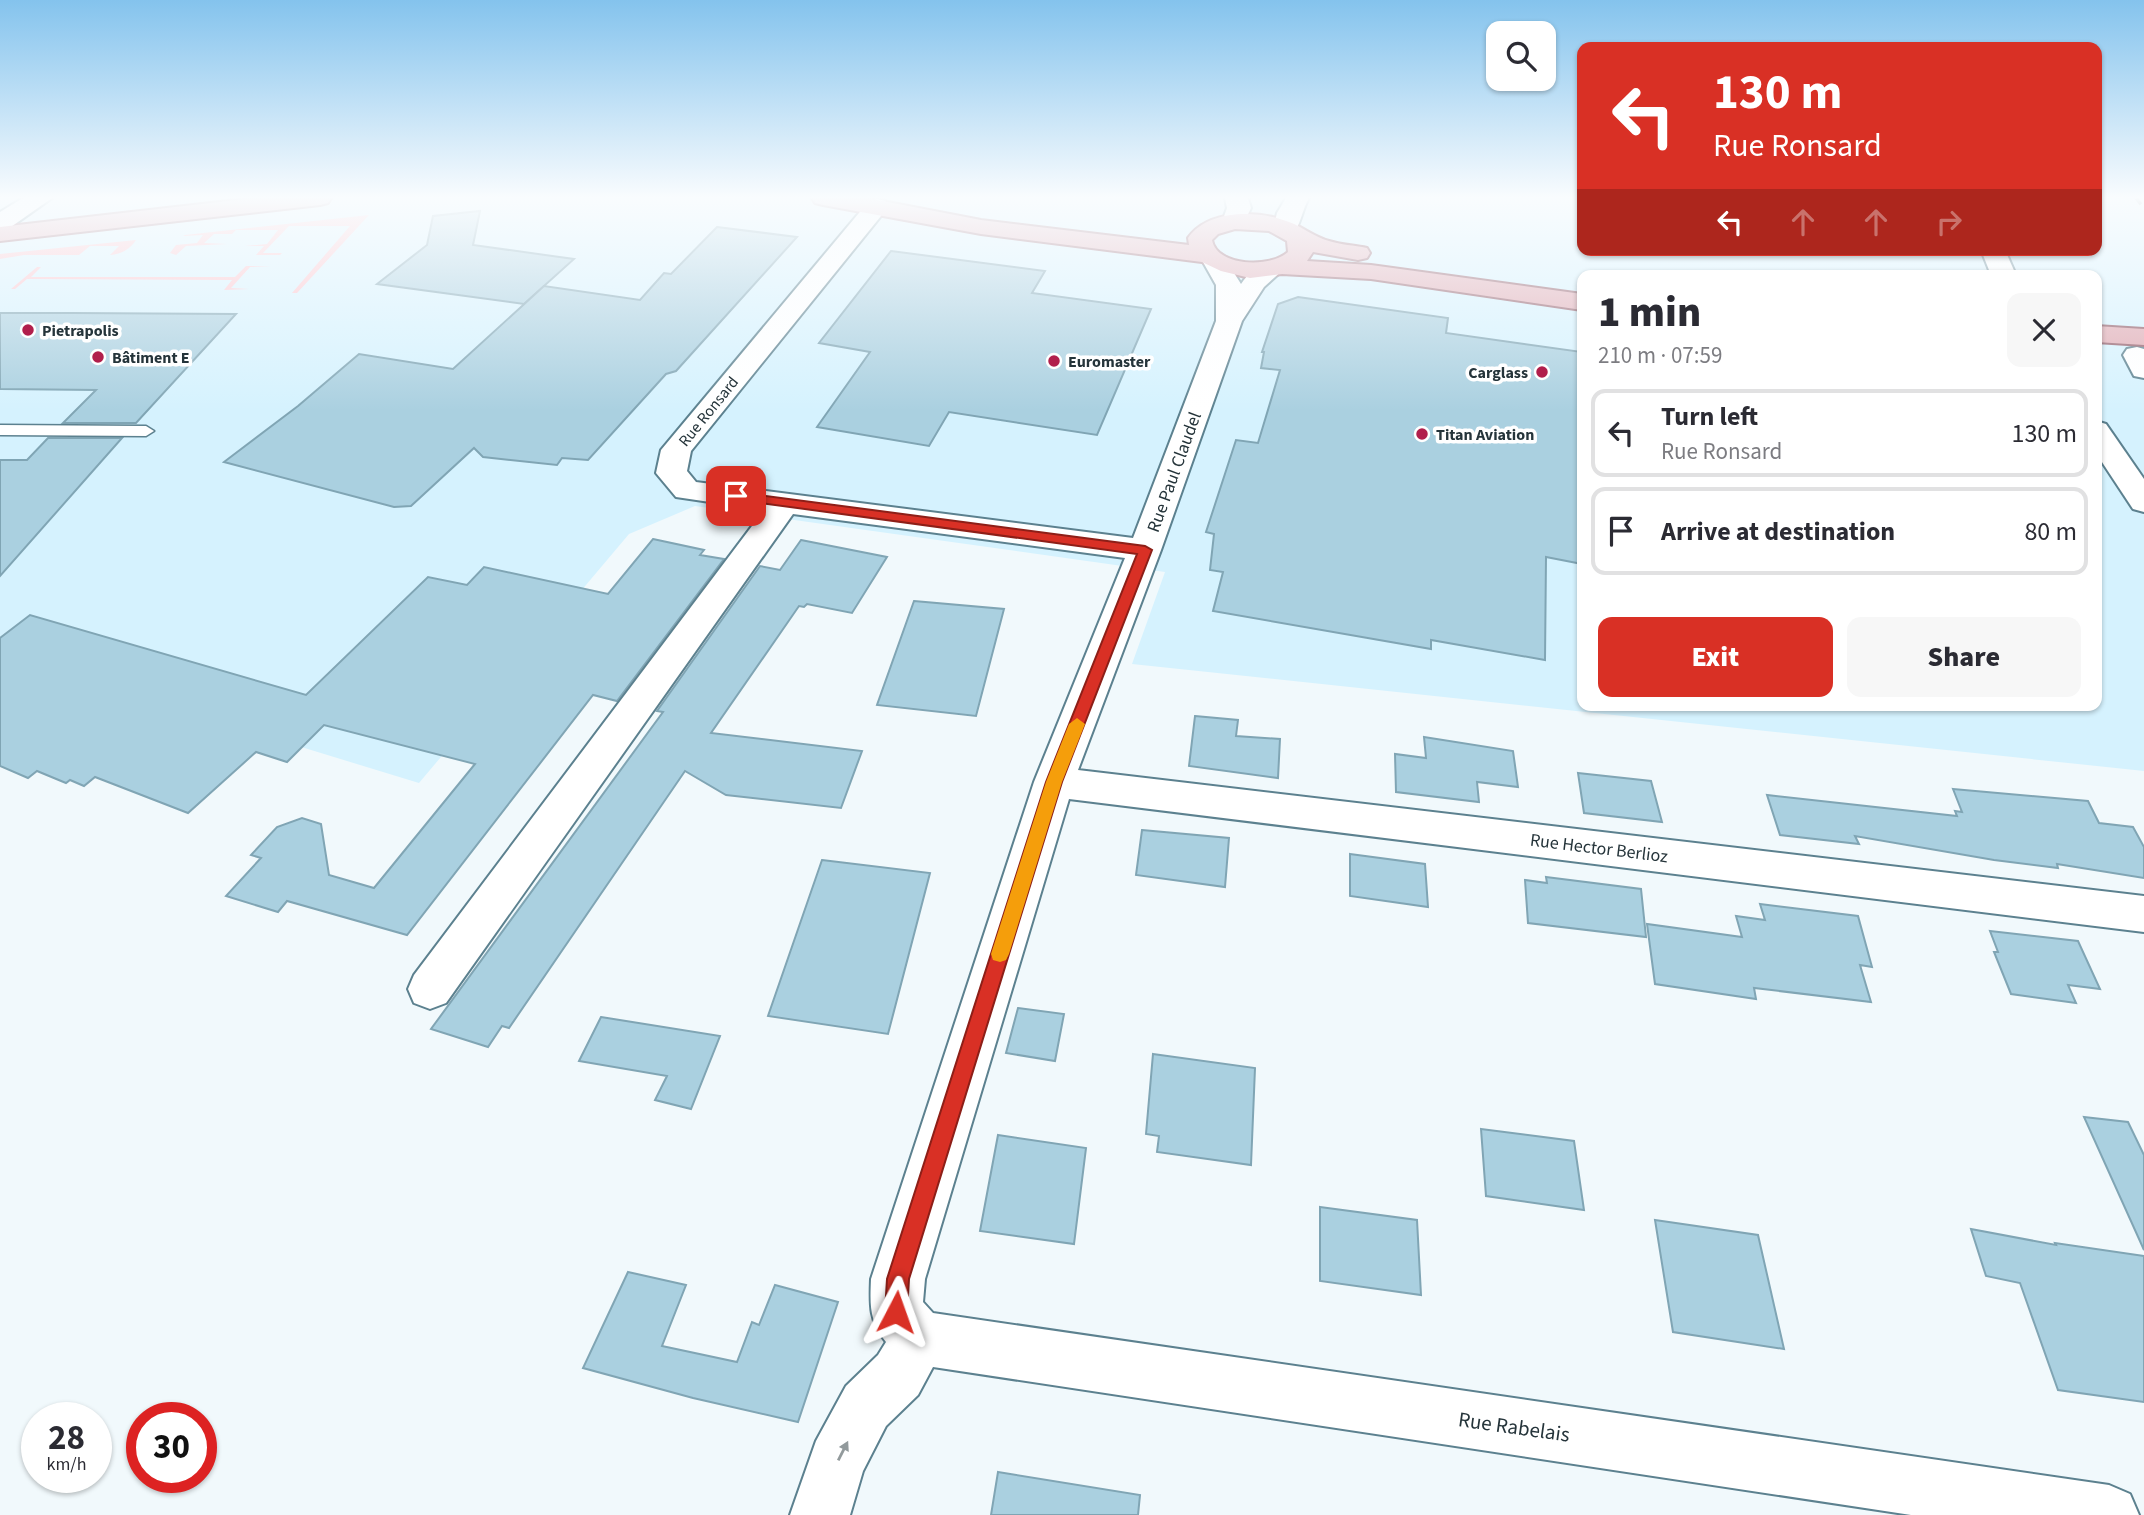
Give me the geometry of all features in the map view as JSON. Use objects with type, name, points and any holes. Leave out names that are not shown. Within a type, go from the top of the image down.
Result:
[{"type":"main road","points":[[1293,269],[1371,272],[1577,301]]},
{"type":"main road","points":[[1458,269],[1577,287]]},
{"type":"main road","points":[[2102,337],[2142,354]]},
{"type":"street","name":"Rue Ronsard","points":[[825,269],[676,450],[671,473],[687,490],[1145,550]]},
{"type":"street","name":"Rue Paul Claudel","points":[[1217,269],[1228,285],[1229,321]]},
{"type":"street","name":"Rue Paul Claudel","points":[[919,1338],[896,1312],[898,1279],[1054,782],[1145,550],[1229,321],[1255,282],[1275,269]]},
{"type":"street","points":[[2102,439],[2144,502]]},
{"type":"street","points":[[430,989],[785,503]]},
{"type":"street","name":"Rue Hector Berlioz","points":[[1054,782],[2144,914]]},
{"type":"street","points":[[820,1515],[838,1462],[866,1406],[898,1375],[919,1338]]},
{"type":"street","name":"Rue Rabelais","points":[[919,1338],[2109,1515]]},
{"type":"lane","points":[[0,430],[146,431]]},
{"type":"shaded area","points":[[0,269],[2144,269],[2144,771],[1132,664],[1165,572],[695,506],[629,534],[419,783],[0,655]]},
{"type":"shaded area","points":[[35,269],[39,269],[31,277],[235,277],[243,269],[248,269],[231,288],[249,289],[224,290],[232,280],[27,279],[15,289],[11,289]]},
{"type":"shaded area","points":[[313,269],[319,269],[297,293],[292,293]]},
{"type":"building","points":[[397,269],[563,269],[524,304],[377,284]]},
{"type":"building","points":[[676,269],[768,269],[676,371],[666,374],[588,460],[562,458],[557,465],[483,457],[474,448],[411,506],[394,507],[224,462],[298,406],[359,354],[453,369],[544,286],[640,300],[664,273],[671,274]]},
{"type":"building","points":[[877,269],[1045,271],[1032,293],[1151,309],[1097,435],[949,412],[929,446],[817,427],[870,352],[819,343]]},
{"type":"building","points":[[1298,297],[1448,318],[1446,333],[1577,351],[1577,563],[1546,557],[1545,660],[1431,640],[1431,649],[1213,611],[1223,572],[1210,570],[1214,534],[1206,532],[1236,440],[1258,443],[1280,370],[1261,368],[1262,352],[1278,304]]},
{"type":"building","name":"Bâtiment E","points":[[0,313],[236,314],[136,423],[63,423],[96,390],[0,389]]},
{"type":"building","points":[[48,438],[122,438],[0,576],[0,460],[27,460]]},
{"type":"building","points":[[653,539],[704,550],[700,555],[724,559],[617,701],[593,695],[407,935],[287,901],[278,912],[226,896],[261,858],[251,855],[277,827],[302,818],[321,824],[329,875],[374,888],[475,764],[324,725],[287,762],[256,752],[188,813],[95,777],[84,786],[70,780],[66,783],[37,771],[28,778],[0,766],[0,638],[30,615],[306,695],[428,577],[467,585],[484,567],[608,594]]},
{"type":"building","points":[[801,540],[887,557],[852,613],[807,604],[804,607],[799,606],[711,733],[862,751],[841,808],[726,795],[685,771],[509,1028],[502,1026],[488,1047],[431,1029],[663,712],[657,711],[760,566],[780,570]]},
{"type":"building","points":[[914,601],[1004,609],[976,716],[877,705]]},
{"type":"building","points":[[1195,716],[1238,720],[1236,736],[1280,739],[1278,778],[1189,766]]},
{"type":"building","points":[[1424,737],[1513,751],[1518,787],[1477,782],[1479,802],[1396,792],[1395,754],[1426,758]]},
{"type":"building","points":[[1578,773],[1651,781],[1662,822],[1584,813]]},
{"type":"building","points":[[1953,789],[2088,801],[2099,823],[2133,827],[2144,847],[2144,878],[2057,864],[2058,868],[1994,860],[1855,836],[1859,844],[1780,835],[1767,795],[1957,816],[1955,811],[1962,812]]},
{"type":"building","points":[[1142,830],[1229,838],[1225,887],[1136,875]]},
{"type":"building","points":[[1350,854],[1425,864],[1428,907],[1350,896]]},
{"type":"building","points":[[822,860],[930,873],[888,1034],[768,1016]]},
{"type":"building","points":[[1546,877],[1641,889],[1646,937],[1528,923],[1525,880],[1547,883]]},
{"type":"building","points":[[1760,904],[1858,916],[1872,967],[1860,965],[1871,1002],[1754,988],[1756,999],[1655,984],[1647,924],[1742,937],[1736,916],[1765,920]]},
{"type":"building","points":[[1990,931],[2078,941],[2100,989],[2068,985],[2076,1003],[2011,994],[1994,952],[1998,952]]},
{"type":"building","points":[[1018,1008],[1064,1014],[1055,1061],[1006,1053]]},
{"type":"building","points":[[601,1017],[720,1036],[691,1109],[655,1100],[667,1076],[579,1061]]},
{"type":"building","points":[[1153,1054],[1255,1068],[1251,1165],[1157,1152],[1159,1136],[1146,1134]]},
{"type":"building","points":[[2084,1117],[2128,1122],[2144,1155],[2144,1250]]},
{"type":"building","points":[[1481,1129],[1574,1141],[1584,1210],[1486,1196]]},
{"type":"building","points":[[998,1135],[1086,1148],[1074,1244],[980,1231]]},
{"type":"building","points":[[1320,1207],[1417,1220],[1421,1295],[1320,1281]]},
{"type":"building","points":[[1655,1220],[1758,1235],[1784,1349],[1673,1332]]},
{"type":"building","points":[[1971,1229],[2056,1245],[2055,1243],[2144,1256],[2144,1402],[2058,1390],[2020,1283],[1986,1276]]},
{"type":"building","points":[[628,1272],[686,1285],[662,1346],[737,1362],[752,1322],[759,1325],[775,1285],[838,1302],[798,1422],[693,1398],[583,1368]]},
{"type":"building","points":[[998,1472],[1140,1495],[1138,1515],[991,1515]]},
{"type":"slow traffic","points":[[1000,954],[1054,782],[1077,724]]},
{"type":"place","name":"Pietrapolis","points":[[28,330]]},
{"type":"place","name":"Bâtiment E","points":[[98,357]]},
{"type":"place","name":"Euromaster","points":[[1054,361]]},
{"type":"place","name":"Carglass","points":[[1542,372]]},
{"type":"place","name":"Titan Aviation","points":[[1422,434]]},
{"type":"route","points":[[736,496],[1145,550],[1054,782],[898,1279],[896,1312]]}]
